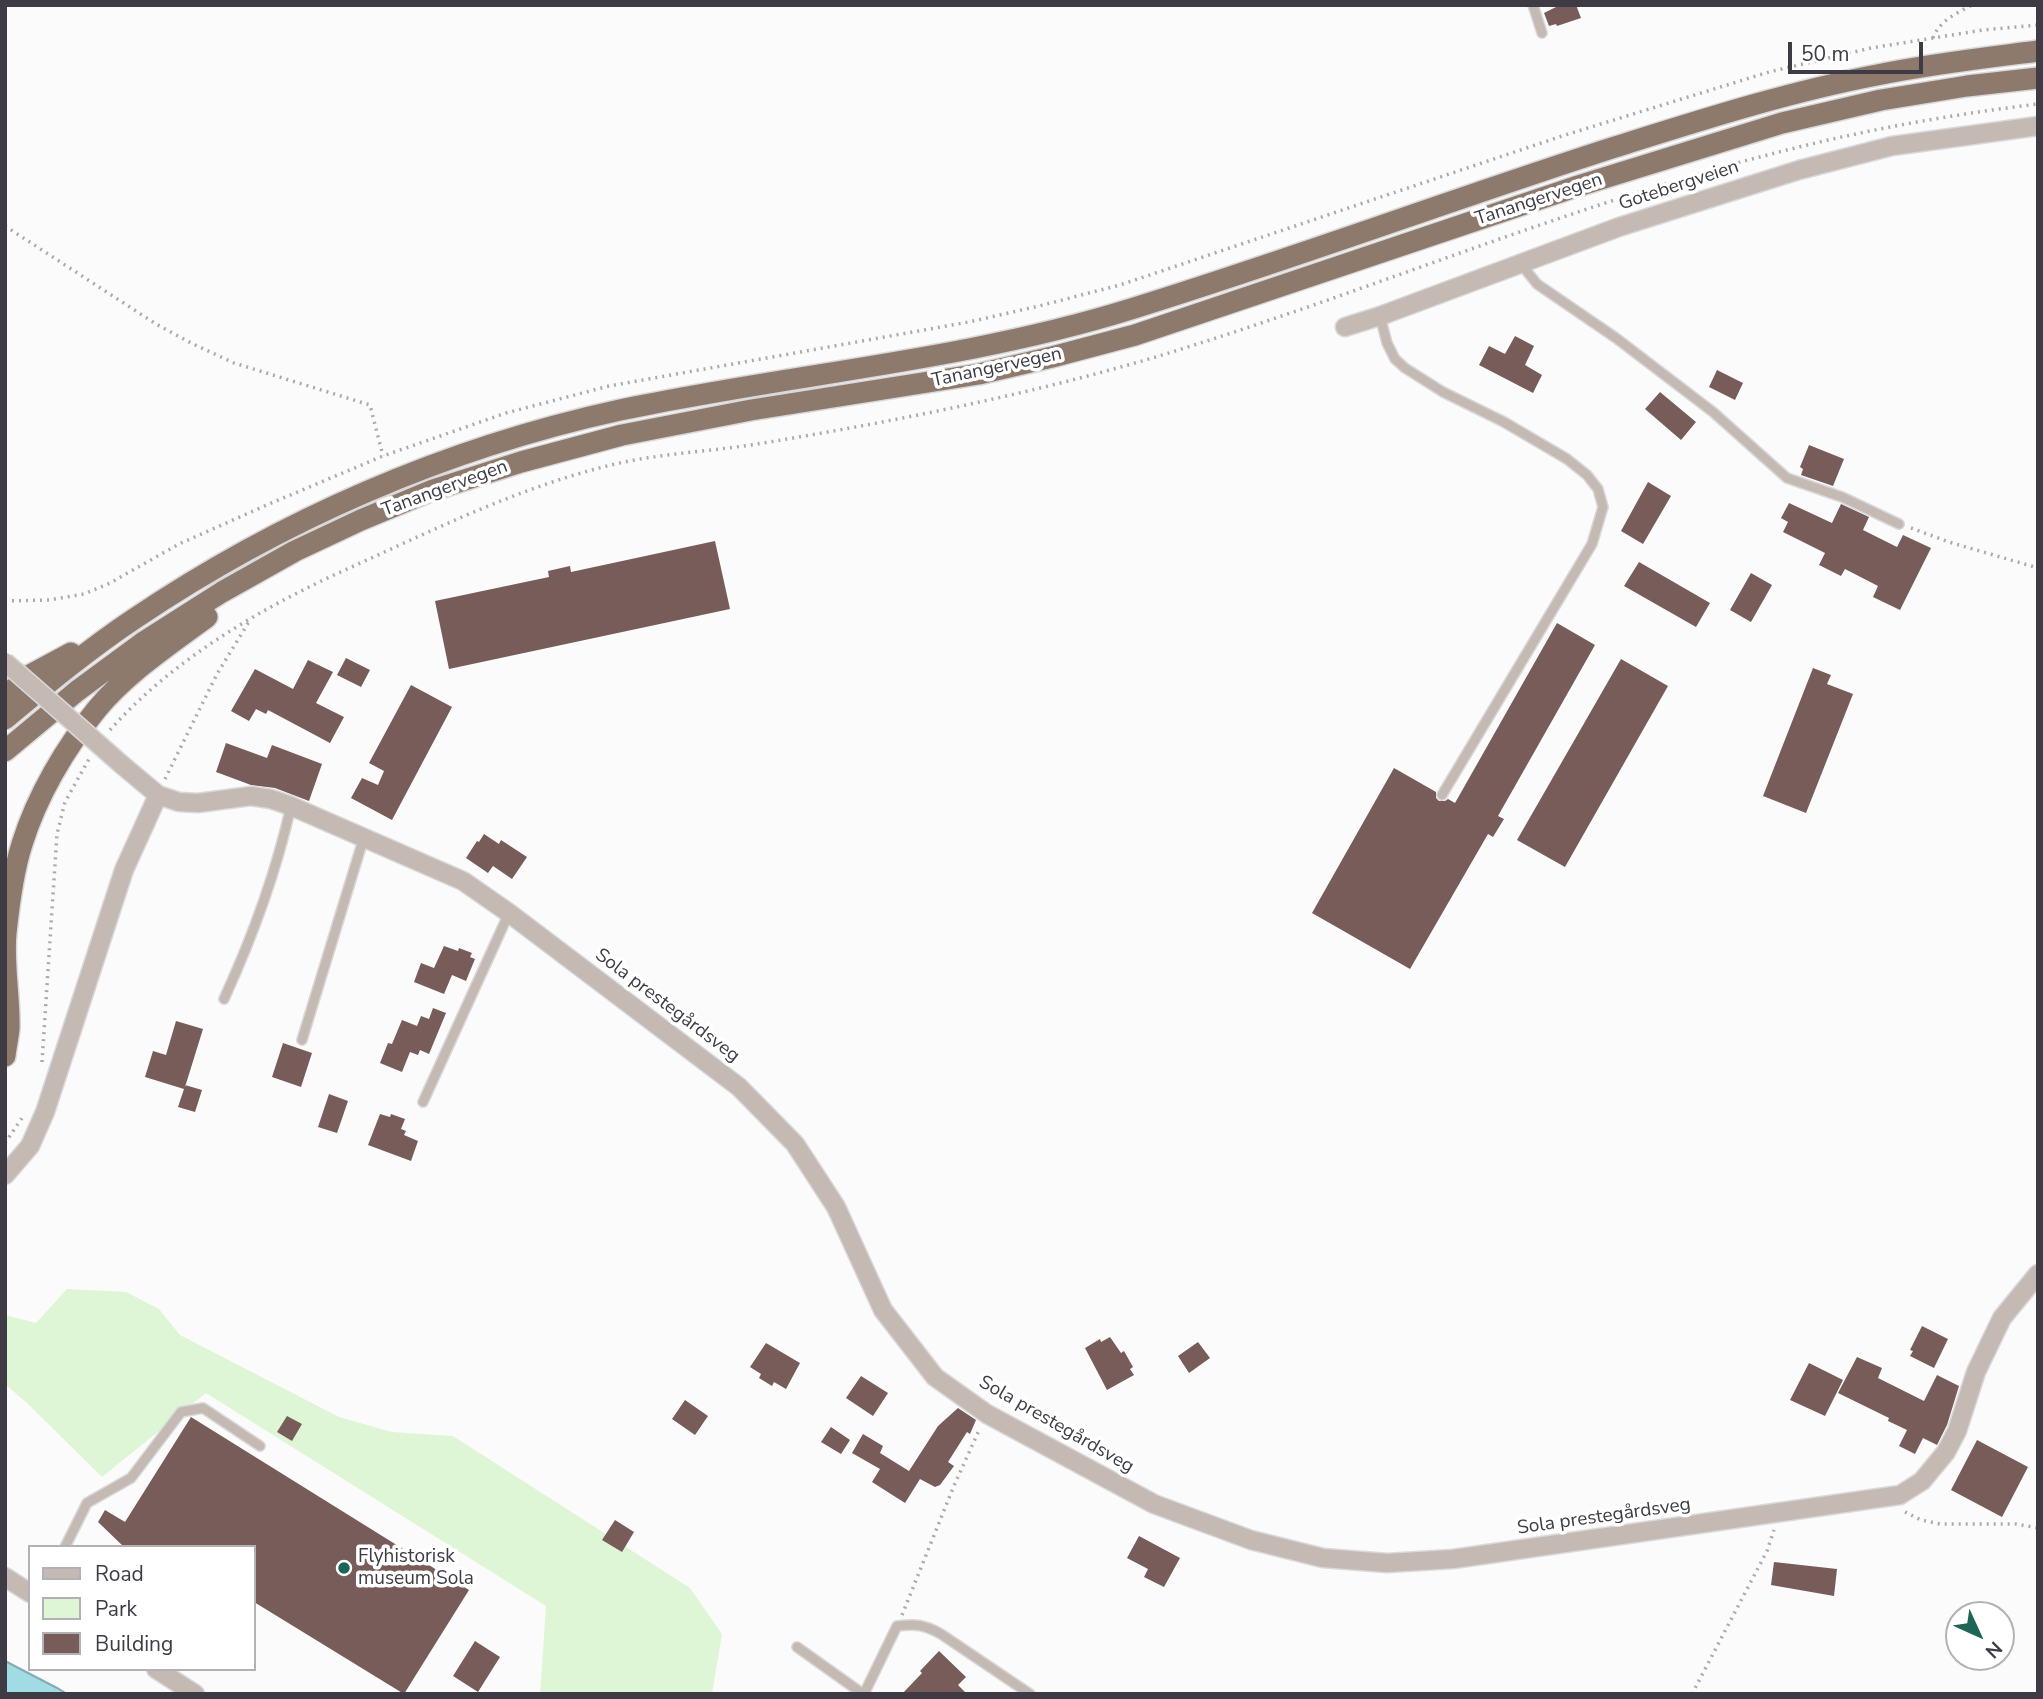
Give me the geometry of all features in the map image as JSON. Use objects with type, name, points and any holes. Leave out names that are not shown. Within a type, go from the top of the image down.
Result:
[{"type":"highway","name":"Tanangervegen","points":[[5,719],[131,620],[210,571],[295,524],[424,467],[514,438],[617,411],[746,386],[974,349],[1046,332],[1127,310],[1570,162],[1776,98],[1875,75],[2038,51]]},
{"type":"highway","name":"Tanangervegen","points":[[5,751],[77,691],[145,641],[222,592],[295,551],[433,490],[521,461],[622,435],[751,410],[979,374],[1052,357],[1135,335],[1578,186],[1782,123],[1881,100],[2038,78]]},
{"type":"highway","points":[[5,1056],[9,1028],[5,936],[11,894],[22,844],[59,764],[97,709],[131,675],[295,551]]},
{"type":"highway","points":[[5,696],[30,675],[131,620]]},
{"type":"street","name":"Gotebergveien","points":[[1345,327],[1619,227],[1799,170],[1892,146],[2038,126]]},
{"type":"street","points":[[5,662],[158,795],[124,870],[45,1112],[30,1146],[5,1175]]},
{"type":"street","name":"Sola prestegårdsveg","points":[[158,795],[179,802],[198,803],[251,796],[271,799],[463,881],[740,1087],[795,1144],[836,1207],[883,1310],[935,1377],[987,1414],[1154,1504],[1251,1540],[1323,1558],[1387,1563],[1453,1559],[1900,1495],[1922,1481],[1946,1452],[1957,1431],[1976,1372],[2002,1318],[2038,1274]]},
{"type":"street","points":[[5,1577],[28,1592]]},
{"type":"street","points":[[159,1671],[195,1694]]},
{"type":"lane","points":[[1533,5],[1542,33]]},
{"type":"lane","points":[[1521,264],[1537,284],[1616,338],[1713,412],[1787,478],[1842,497],[1899,524]]},
{"type":"lane","points":[[1380,316],[1391,351],[1405,368],[1443,392],[1504,422],[1567,458],[1587,475],[1598,489],[1603,507],[1592,544],[1442,795]]},
{"type":"lane","points":[[224,999],[247,946],[283,841],[291,806]]},
{"type":"lane","points":[[302,1040],[364,837]]},
{"type":"lane","points":[[423,1102],[509,913]]},
{"type":"lane","points":[[66,1545],[87,1503],[131,1478],[181,1412],[203,1408],[260,1446]]},
{"type":"lane","points":[[797,1647],[864,1694],[897,1626],[918,1624],[927,1626],[1030,1694]]},
{"type":"path","points":[[1933,38],[1944,22],[1972,5]]},
{"type":"path","points":[[5,601],[49,600],[84,594],[214,528],[383,456],[506,413],[609,386],[969,322],[1119,285],[1562,136],[1769,72],[1871,48],[1983,30],[2038,25]]},
{"type":"path","points":[[104,737],[132,706],[165,676],[251,618],[315,583],[484,506],[540,485],[625,462],[756,444],[991,400],[1157,356],[1608,203],[1790,149],[1881,128],[1971,112],[2038,104]]},
{"type":"path","points":[[5,226],[156,324],[191,343],[234,363],[370,405],[383,456]]},
{"type":"path","points":[[1899,524],[2038,568]]},
{"type":"path","points":[[158,795],[217,674],[251,618]]},
{"type":"path","points":[[41,1070],[57,835],[65,802],[89,758]]},
{"type":"path","points":[[5,1143],[26,1111]]},
{"type":"path","points":[[897,1626],[953,1488],[987,1414]]},
{"type":"path","points":[[1882,1498],[1921,1520],[1940,1524],[2015,1524],[2038,1528]]},
{"type":"path","points":[[1692,1694],[1767,1551],[1780,1513]]},
{"type":"green space","points":[[67,1289],[126,1292],[159,1309],[180,1335],[339,1417],[392,1432],[453,1436],[690,1588],[722,1634],[712,1694],[540,1694],[546,1606],[206,1393],[102,1477],[5,1384],[5,1315],[36,1323]]},
{"type":"water","points":[[5,1661],[59,1689],[67,1694],[5,1694]]},
{"type":"building","points":[[1560,5],[1576,5],[1581,18],[1549,26],[1544,13]]},
{"type":"building","points":[[1515,336],[1534,346],[1525,365],[1542,375],[1533,393],[1479,365],[1489,346],[1505,354]]},
{"type":"building","points":[[1717,370],[1743,383],[1735,400],[1709,387]]},
{"type":"building","points":[[1660,392],[1696,422],[1681,440],[1645,409]]},
{"type":"building","points":[[1809,445],[1844,459],[1833,486],[1801,475],[1803,469],[1800,467]]},
{"type":"building","points":[[1648,482],[1671,496],[1643,544],[1621,531]]},
{"type":"building","points":[[1789,503],[1832,523],[1841,504],[1869,517],[1863,530],[1897,547],[1903,535],[1931,548],[1900,610],[1873,597],[1878,586],[1845,569],[1841,576],[1819,565],[1825,553],[1783,532],[1788,522],[1781,518]]},
{"type":"building","points":[[715,541],[730,609],[449,669],[435,601],[549,577],[548,571],[570,566],[571,572]]},
{"type":"building","points":[[1639,562],[1710,603],[1696,627],[1624,586]]},
{"type":"building","points":[[1751,573],[1772,585],[1751,622],[1730,610]]},
{"type":"building","points":[[1557,623],[1595,645],[1498,816],[1504,819],[1493,837],[1488,834],[1410,969],[1312,913],[1394,768],[1436,792],[1439,801],[1448,799],[1455,803]]},
{"type":"building","points":[[346,658],[370,670],[361,687],[337,675]]},
{"type":"building","points":[[1621,659],[1668,686],[1565,867],[1517,840]]},
{"type":"building","points":[[308,660],[333,672],[316,703],[344,717],[330,743],[268,710],[266,714],[256,709],[249,721],[231,711],[255,669],[293,689]]},
{"type":"building","points":[[1813,668],[1831,675],[1827,684],[1853,694],[1806,813],[1763,796]]},
{"type":"building","points":[[411,685],[452,707],[392,820],[351,798],[362,778],[378,785],[384,771],[369,763]]},
{"type":"building","points":[[226,743],[267,758],[272,745],[322,764],[309,801],[275,788],[251,785],[216,772]]},
{"type":"building","points":[[484,834],[499,844],[501,840],[527,857],[512,879],[493,866],[488,873],[466,858]]},
{"type":"building","points":[[444,946],[472,953],[470,957],[475,959],[466,981],[452,975],[444,994],[414,982],[421,963],[434,968]]},
{"type":"building","points":[[433,1008],[446,1013],[429,1054],[420,1050],[418,1055],[410,1052],[402,1072],[380,1063],[402,1020],[417,1026],[421,1016],[429,1019]]},
{"type":"building","points":[[176,1021],[203,1029],[186,1085],[202,1090],[195,1112],[178,1107],[184,1089],[145,1077],[153,1051],[166,1055]]},
{"type":"building","points":[[283,1043],[312,1053],[301,1087],[272,1077]]},
{"type":"building","points":[[329,1094],[348,1101],[337,1133],[318,1127]]},
{"type":"building","points":[[380,1114],[390,1117],[391,1114],[405,1119],[401,1129],[406,1131],[404,1135],[418,1141],[411,1161],[368,1145]]},
{"type":"building","points":[[1922,1326],[1948,1339],[1934,1368],[1910,1356],[1913,1351],[1910,1350]]},
{"type":"building","points":[[1110,1337],[1121,1353],[1124,1351],[1133,1367],[1130,1369],[1134,1375],[1107,1390],[1085,1348],[1100,1339],[1101,1342]]},
{"type":"building","points":[[1198,1342],[1210,1358],[1189,1373],[1178,1356]]},
{"type":"building","points":[[766,1343],[800,1363],[786,1389],[774,1382],[772,1386],[759,1378],[761,1374],[750,1367]]},
{"type":"building","points":[[1857,1357],[1882,1368],[1878,1378],[1924,1401],[1937,1375],[1959,1386],[1947,1425],[1937,1445],[1923,1438],[1915,1454],[1899,1446],[1907,1430],[1838,1393]]},
{"type":"building","points":[[1809,1363],[1843,1380],[1825,1416],[1790,1400]]},
{"type":"building","points":[[861,1376],[888,1393],[873,1416],[846,1398]]},
{"type":"building","points":[[685,1400],[708,1416],[695,1435],[672,1419]]},
{"type":"building","points":[[958,1408],[976,1420],[970,1434],[967,1432],[948,1462],[954,1466],[940,1485],[935,1487],[920,1479],[905,1503],[872,1482],[880,1469],[852,1453],[863,1434],[883,1446],[880,1453],[909,1471],[938,1426]]},
{"type":"building","points":[[287,1416],[302,1424],[292,1441],[277,1432]]},
{"type":"building","name":"Flyhistorisk museum Sola","points":[[191,1417],[469,1590],[404,1694],[256,1603],[256,1545],[122,1545],[98,1522],[105,1510],[125,1522]]},
{"type":"building","points":[[831,1427],[850,1440],[841,1454],[821,1442]]},
{"type":"building","points":[[1977,1440],[2028,1467],[2002,1517],[1951,1490]]},
{"type":"building","points":[[615,1520],[634,1532],[622,1552],[602,1540]]},
{"type":"building","points":[[1139,1536],[1180,1558],[1164,1587],[1144,1577],[1148,1569],[1127,1558]]},
{"type":"building","points":[[1774,1562],[1837,1569],[1834,1596],[1771,1585]]},
{"type":"building","points":[[475,1641],[500,1657],[478,1692],[453,1676]]},
{"type":"building","points":[[939,1651],[966,1677],[958,1685],[967,1694],[902,1694],[922,1673],[920,1671]]},
{"type":"place","name":"Flyhistorisk museum Sola","points":[[344,1568]]}]
